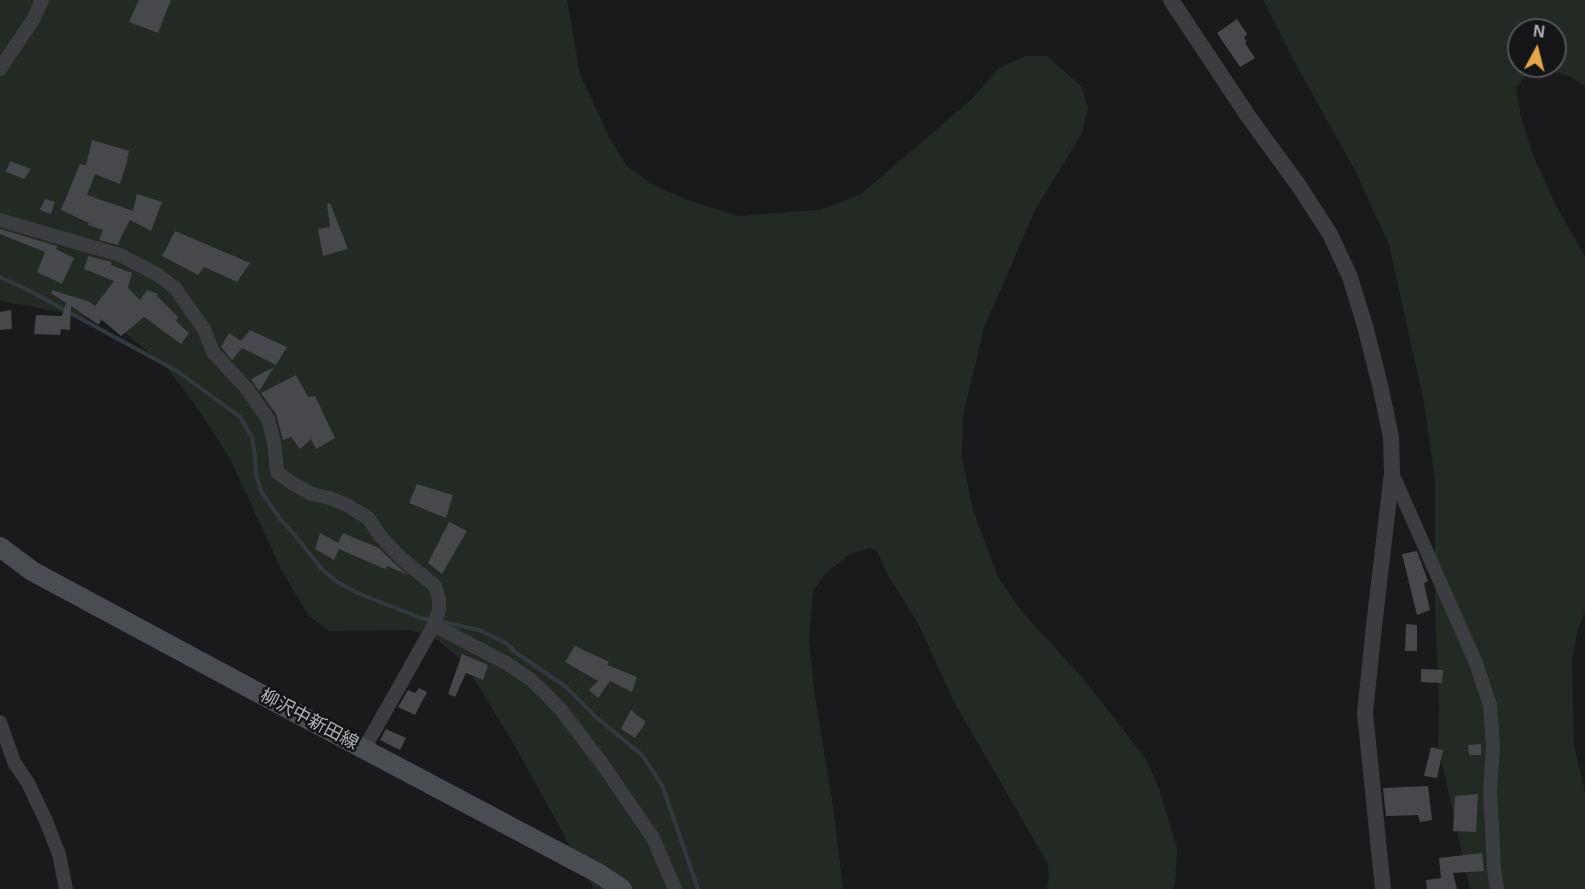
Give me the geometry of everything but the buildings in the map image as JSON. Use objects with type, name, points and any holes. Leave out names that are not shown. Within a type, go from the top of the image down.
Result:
[{"type":"main road","name":"柳沢中新田線","points":[[0,547],[32,571],[598,873],[622,889]]},
{"type":"street","points":[[0,69],[33,20],[42,0]]},
{"type":"street","points":[[1171,0],[1330,234],[1350,277],[1380,385],[1391,437],[1392,473],[1365,713],[1383,889]]},
{"type":"street","points":[[0,220],[120,255],[158,275],[175,288],[204,329],[213,352],[246,389],[268,419],[274,442],[277,472],[312,494],[347,505],[368,518],[396,553],[435,586],[439,599],[439,610],[434,625],[364,750]]},
{"type":"street","points":[[1392,473],[1476,663],[1490,705],[1493,746],[1490,792],[1491,826],[1497,889]]},
{"type":"street","points":[[434,625],[506,663],[530,679],[562,711],[603,765],[653,838],[675,889]]},
{"type":"street","points":[[0,722],[14,762],[28,783],[46,821],[59,854],[66,889]]},
{"type":"shaded area","points":[[0,0],[567,0],[580,74],[610,139],[626,165],[652,184],[685,199],[738,216],[820,210],[861,194],[971,100],[999,68],[1025,56],[1047,56],[1082,87],[1088,109],[1081,135],[1035,210],[984,328],[963,415],[962,459],[973,510],[998,577],[1022,612],[1082,677],[1146,759],[1160,791],[1177,848],[1173,889],[1046,889],[1049,879],[1048,864],[954,702],[919,625],[887,574],[877,551],[869,548],[850,554],[826,573],[813,591],[809,641],[843,889],[594,889],[512,741],[463,661],[435,638],[410,630],[329,631],[309,616],[283,573],[229,457],[200,412],[168,369],[116,325],[72,314],[0,301]]},
{"type":"shaded area","points":[[1263,0],[1585,0],[1585,86],[1567,75],[1567,18],[1507,18],[1507,78],[1524,78],[1516,88],[1521,117],[1533,155],[1554,202],[1585,256],[1585,611],[1578,629],[1572,661],[1574,745],[1585,792],[1585,889],[1470,889],[1438,745],[1435,481],[1424,403],[1389,245],[1357,174]]},
{"type":"waterway","points":[[0,277],[177,371],[240,417],[252,437],[256,474],[261,491],[281,520],[321,568],[337,582],[360,594],[431,620]]},
{"type":"waterway","points":[[439,621],[479,630],[506,643],[512,650],[565,686],[597,718],[642,755],[662,785],[698,889]]}]
